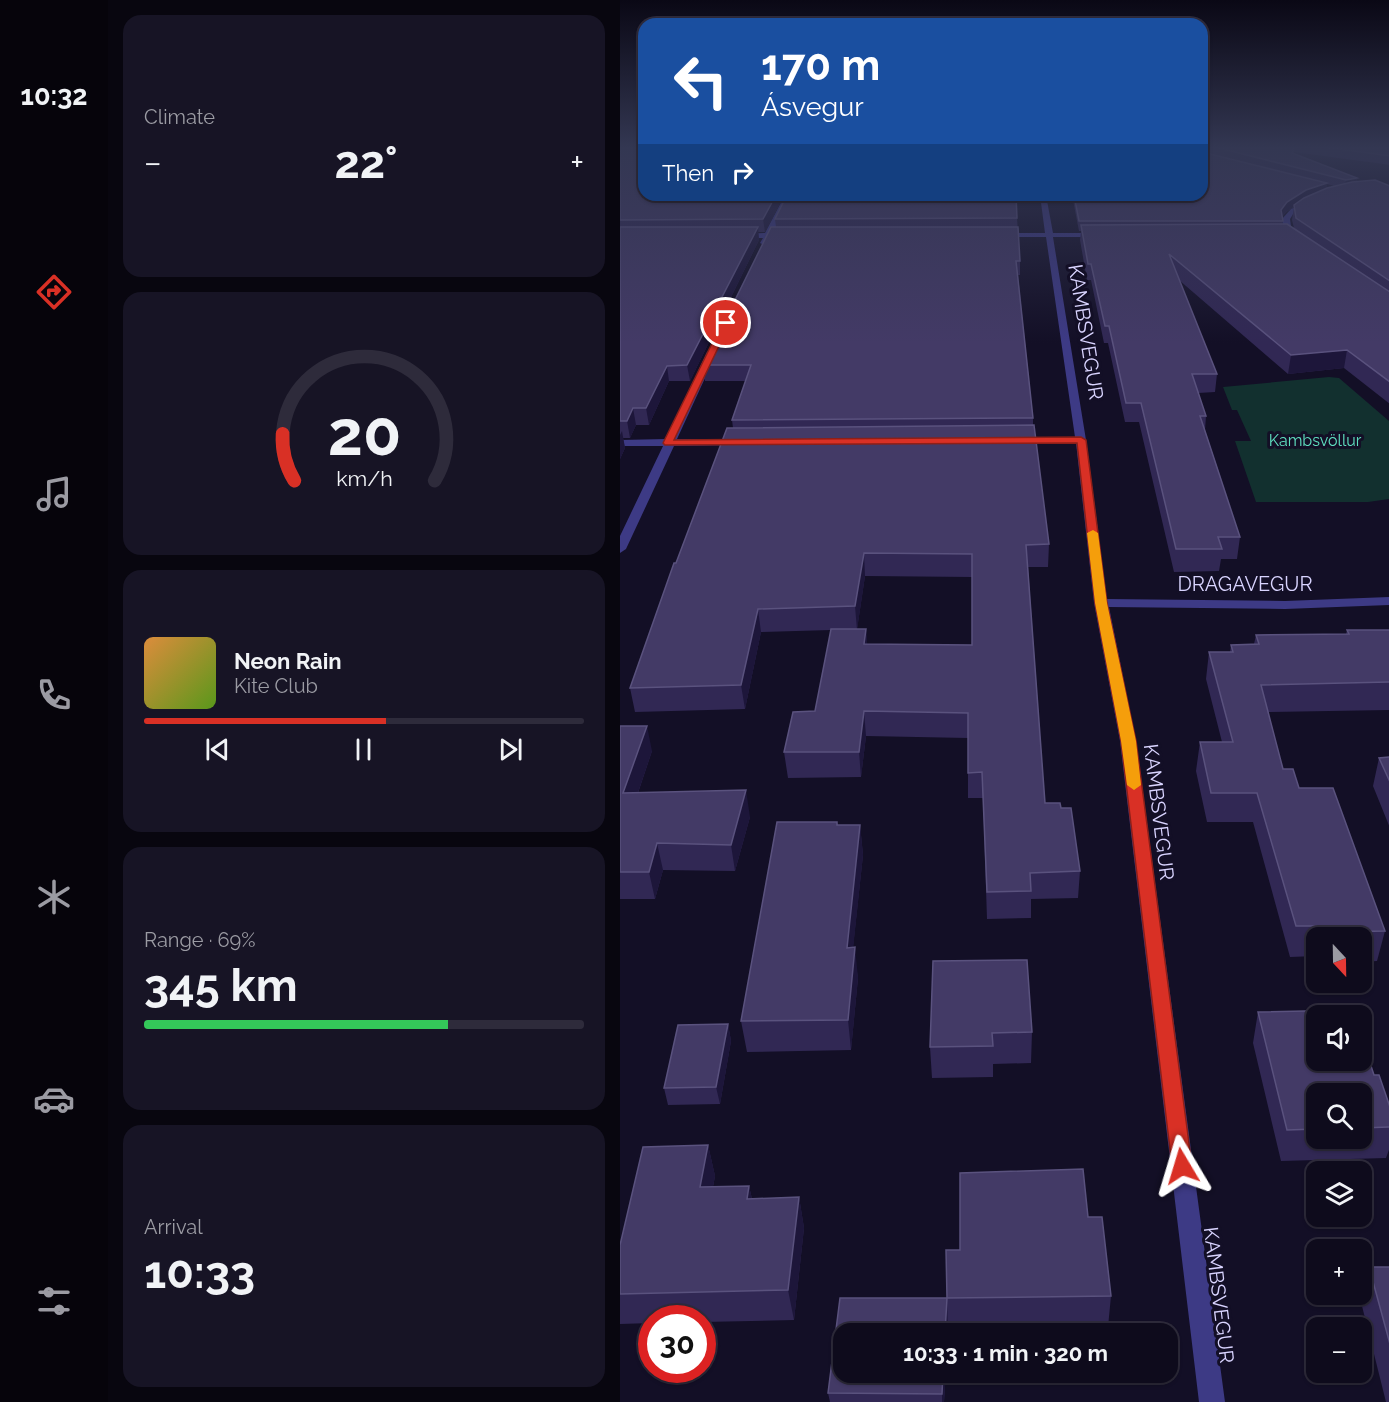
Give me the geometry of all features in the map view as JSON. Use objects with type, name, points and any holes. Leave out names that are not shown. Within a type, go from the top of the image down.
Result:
[{"type":"street","points":[[759,254],[779,212]]},
{"type":"street","name":"KAMBSVEGUR","points":[[1046,212],[1081,440],[1101,603],[1128,741],[1212,1402]]},
{"type":"street","points":[[1292,212],[1286,219],[1284,235],[1307,248]]},
{"type":"street","points":[[991,235],[1108,235]]},
{"type":"street","points":[[734,236],[791,236]]},
{"type":"street","points":[[620,549],[719,338]]},
{"type":"street","points":[[999,441],[1081,440]]},
{"type":"street","points":[[620,443],[751,442]]},
{"type":"street","name":"DRAGAVEGUR","points":[[1101,603],[1285,605],[1390,601]]},
{"type":"green space","name":"Kambsvöllur","points":[[1339,378],[1389,421],[1389,499],[1368,502],[1256,502],[1235,441],[1251,441],[1237,410],[1232,410],[1223,387]]},
{"type":"building","points":[[620,212],[767,212],[763,219],[620,220]]},
{"type":"building","points":[[778,212],[1017,212],[1017,218],[775,219]]},
{"type":"building","points":[[1077,212],[1281,212],[1283,221],[1079,221]]},
{"type":"building","points":[[1295,212],[1390,212],[1390,281],[1296,218]]},
{"type":"building","points":[[1287,224],[1390,292],[1390,382],[1347,350],[1291,355],[1169,254],[1217,374],[1192,374],[1206,416],[1200,416],[1240,537],[1218,537],[1222,549],[1176,549],[1141,403],[1126,403],[1109,326],[1105,326],[1091,264],[1088,264],[1081,225]]},
{"type":"building","points":[[620,227],[758,227],[687,365],[667,366],[646,408],[633,408],[627,421],[620,421]]},
{"type":"building","points":[[771,227],[1018,227],[1020,261],[1016,261],[1033,418],[732,420],[751,365],[703,365]]},
{"type":"building","points":[[1034,425],[1049,544],[1026,545],[1045,803],[1060,803],[1061,808],[1071,808],[1080,871],[1030,873],[1031,891],[987,892],[982,772],[968,773],[968,713],[864,711],[859,752],[784,752],[793,712],[815,711],[831,629],[866,629],[864,644],[972,645],[972,554],[864,553],[855,606],[758,609],[741,685],[630,688],[674,563],[676,563],[727,428]]},
{"type":"building","points":[[1347,630],[1390,630],[1390,682],[1261,685],[1283,769],[1293,769],[1299,788],[1333,788],[1385,931],[1372,931],[1372,927],[1296,926],[1257,793],[1211,793],[1200,742],[1233,742],[1209,652],[1233,652],[1231,645],[1259,644],[1256,635],[1349,634]]},
{"type":"building","points":[[620,726],[647,726],[623,793],[746,790],[731,845],[657,843],[649,872],[620,872]]},
{"type":"building","points":[[1390,757],[1390,782],[1379,758]]},
{"type":"building","points":[[777,822],[837,822],[837,825],[860,825],[847,948],[855,947],[848,1020],[741,1021]]},
{"type":"building","points":[[1027,960],[1032,1032],[992,1033],[993,1046],[930,1047],[933,961]]},
{"type":"building","points":[[1306,1011],[1306,1071],[1372,1071],[1372,1069],[1374,1075],[1379,1075],[1390,1107],[1390,1127],[1372,1128],[1372,1083],[1306,1083],[1306,1129],[1287,1130],[1258,1012]]},
{"type":"building","points":[[728,1024],[716,1087],[664,1088],[678,1025]]},
{"type":"building","points":[[708,1145],[700,1187],[749,1186],[747,1199],[799,1197],[788,1290],[620,1294],[620,1245],[643,1147]]},
{"type":"building","points":[[1083,1169],[1088,1217],[1102,1217],[1111,1296],[947,1298],[946,1250],[960,1250],[960,1173]]},
{"type":"building","points":[[1372,1267],[1390,1267],[1390,1344],[1372,1278]]},
{"type":"building","points":[[840,1298],[947,1298],[946,1323],[837,1323]]},
{"type":"building","points":[[833,1353],[833,1383],[942,1383],[942,1394],[828,1393]]},
{"type":"slow traffic","points":[[1093,533],[1101,603],[1128,741],[1134,785]]},
{"type":"route","points":[[726,323],[668,443],[1081,440],[1101,603],[1128,741],[1182,1166]]}]
